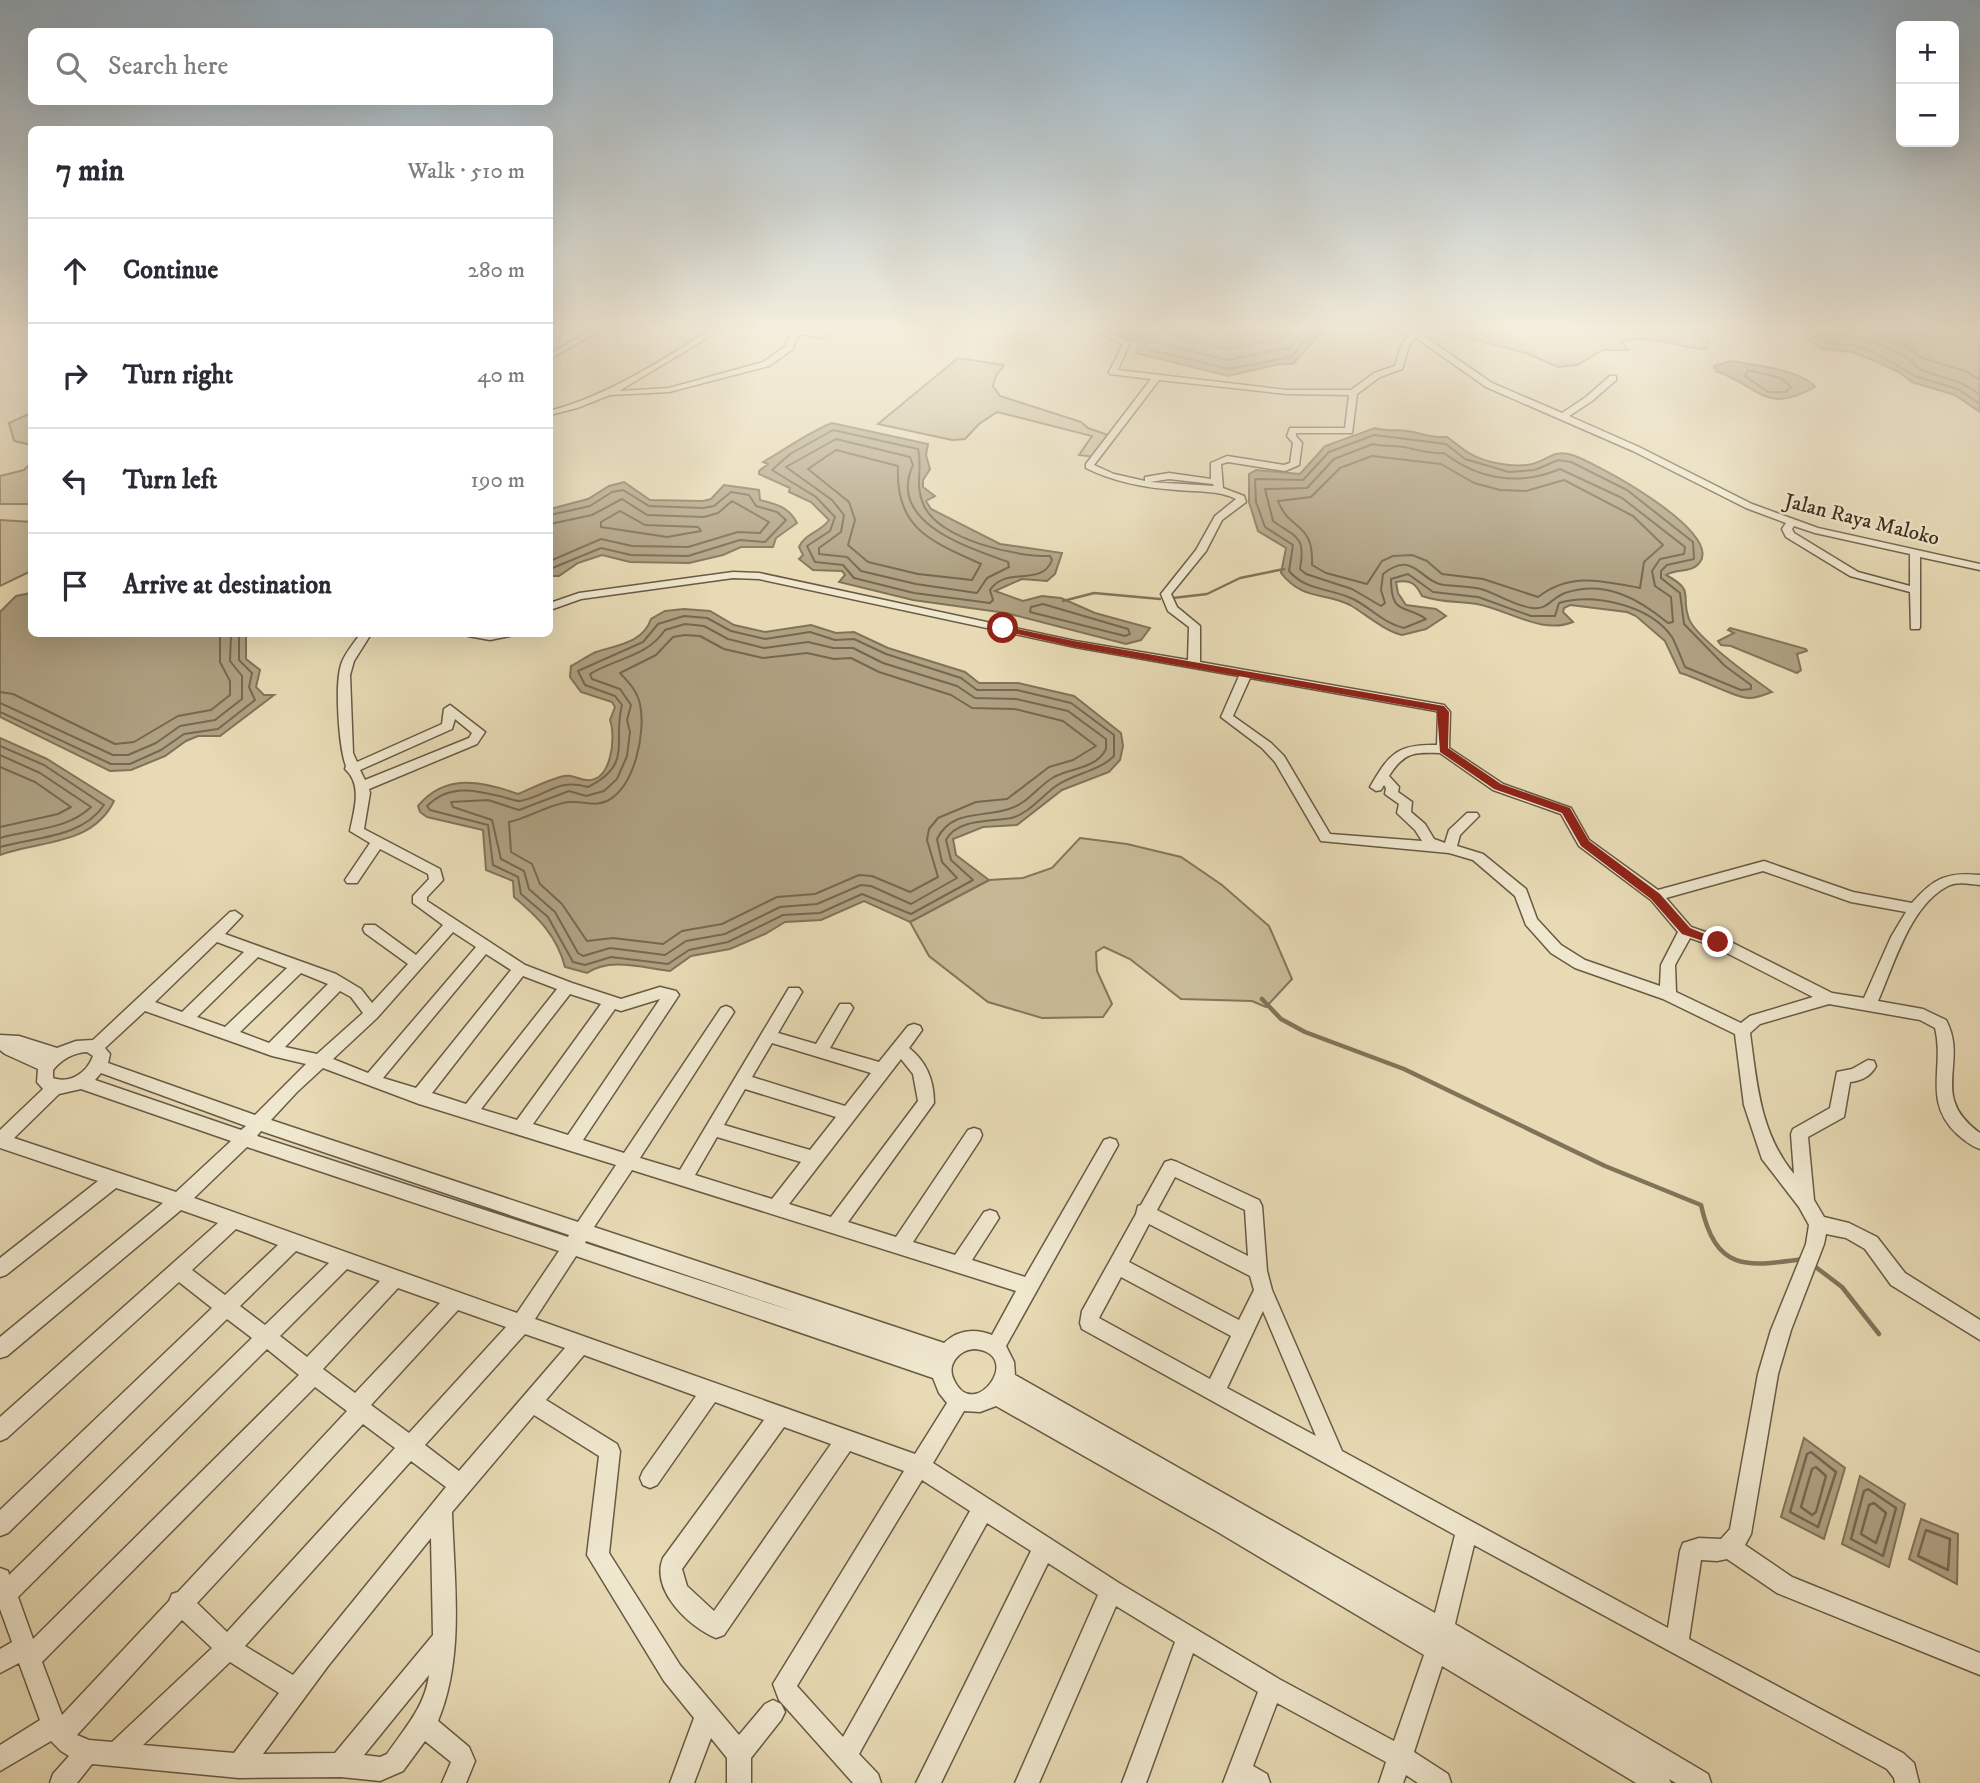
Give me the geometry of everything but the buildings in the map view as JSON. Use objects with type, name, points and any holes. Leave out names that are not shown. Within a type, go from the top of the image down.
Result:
[{"type":"street","points":[[1131,409],[1089,463],[1094,469],[1185,488],[1217,484],[1238,496],[1241,502],[1218,518],[1201,551],[1166,594],[1172,609],[1195,626],[1194,664]]},
{"type":"street","points":[[1217,484],[1216,463],[1227,459],[1291,467],[1298,443],[1291,436],[1293,430],[1348,433],[1352,409]]},
{"type":"street","name":"Jalan Raya Maloko","points":[[1544,409],[1636,449],[1739,501],[1791,522],[1980,567]]},
{"type":"street","points":[[1562,417],[1574,409]]},
{"type":"street","points":[[1791,522],[1787,529],[1790,535],[1846,570],[1914,590]]},
{"type":"street","points":[[1915,553],[1916,626]]},
{"type":"street","points":[[553,606],[579,596],[745,574],[774,578],[1074,644],[1440,708],[1444,712],[1443,749]]},
{"type":"street","points":[[363,637],[348,661],[344,675],[346,752],[351,769],[363,786],[364,801],[357,831],[435,872],[436,880],[418,899],[484,947],[520,969],[611,1003],[626,1004],[660,993],[672,997],[571,1144]]},
{"type":"street","points":[[1246,674],[1227,718],[1270,748],[1284,765],[1311,819],[1326,838],[1450,848]]},
{"type":"street","points":[[351,769],[448,726],[450,709],[479,732],[473,741],[363,786]]},
{"type":"street","points":[[1742,1031],[1668,995],[1593,969],[1556,949],[1531,921],[1521,893],[1478,857],[1425,839],[1420,827],[1403,811],[1406,802],[1391,794],[1392,787],[1379,781],[1393,757],[1415,749],[1443,749],[1498,787],[1566,811],[1584,843],[1656,897],[1686,931],[1718,942],[1829,998],[1870,1003],[1931,1018],[1941,1024],[1945,1069],[1942,1094],[1946,1108],[1957,1123],[1980,1142]]},
{"type":"street","points":[[1450,848],[1454,833],[1472,816]]},
{"type":"street","points":[[352,880],[378,841]]},
{"type":"street","points":[[1656,897],[1764,866],[1852,897],[1914,908]]},
{"type":"street","points":[[1870,1003],[1914,908],[1943,883],[1980,880]]},
{"type":"street","points":[[96,1047],[102,1054],[99,1066],[80,1082],[55,1087],[49,1086],[43,1078],[53,1060],[75,1047],[96,1047],[236,916]]},
{"type":"street","points":[[0,1349],[179,1201],[243,1139],[291,1087],[372,1014],[452,925]]},
{"type":"street","points":[[370,929],[417,963]]},
{"type":"street","points":[[1668,995],[1668,965],[1686,931]]},
{"type":"street","points":[[215,936],[339,982],[356,993],[372,1014]]},
{"type":"street","points":[[371,1082],[484,947]]},
{"type":"street","points":[[185,1018],[256,950]]},
{"type":"street","points":[[227,1035],[299,966]]},
{"type":"street","points":[[419,1097],[520,969]]},
{"type":"street","points":[[272,1050],[339,982]]},
{"type":"street","points":[[469,1112],[567,987]]},
{"type":"street","points":[[684,1178],[794,992]]},
{"type":"street","points":[[1742,1031],[1755,1020],[1829,998]]},
{"type":"street","points":[[520,1129],[611,1003]]},
{"type":"street","points":[[144,1004],[272,1050],[322,1061],[371,1082],[1030,1287]]},
{"type":"street","points":[[820,1051],[845,1008]]},
{"type":"street","points":[[118,1753],[228,1648],[411,1449],[521,1324],[726,1012]]},
{"type":"street","points":[[776,1207],[915,1030]]},
{"type":"street","points":[[1677,1645],[1691,1550],[1723,1552],[1730,1548],[1740,1534],[1775,1349],[1809,1261],[1818,1224],[1805,1201],[1771,1159],[1752,1105],[1742,1031]]},
{"type":"street","points":[[768,1036],[883,1070]]},
{"type":"street","points":[[0,1041],[11,1050],[53,1060]]},
{"type":"street","points":[[835,1225],[926,1103],[923,1075],[917,1062],[899,1050]]},
{"type":"street","points":[[99,1066],[578,1239],[945,1363]]},
{"type":"street","points":[[1805,1201],[1799,1134],[1838,1112],[1843,1077],[1856,1075],[1868,1066]]},
{"type":"street","points":[[742,1081],[849,1114]]},
{"type":"street","points":[[80,1082],[243,1139],[578,1239]]},
{"type":"street","points":[[55,1087],[0,1141],[179,1201],[919,1465],[1111,1591],[1270,1687],[1402,1758],[1439,1783]]},
{"type":"street","points":[[713,1129],[814,1159]]},
{"type":"street","points":[[900,1246],[974,1135]]},
{"type":"street","points":[[995,1347],[1110,1144]]},
{"type":"street","points":[[1334,1455],[1261,1280],[1254,1206],[1171,1167],[1144,1212],[1089,1317],[1089,1322],[1677,1645],[1895,1761],[1905,1772],[1907,1783]]},
{"type":"street","points":[[3,1263],[114,1180]]},
{"type":"street","points":[[1144,1212],[1261,1280]]},
{"type":"street","points":[[958,1265],[990,1219]]},
{"type":"street","points":[[0,1431],[180,1272],[233,1221]]},
{"type":"street","points":[[1818,1224],[1849,1231],[1871,1243],[1898,1279],[1980,1331]]},
{"type":"street","points":[[0,1525],[293,1242]]},
{"type":"street","points":[[344,1260],[266,1338],[1,1584],[57,1730],[88,1752],[239,1766],[341,1765],[380,1769],[395,1763],[423,1724],[436,1700],[444,1639],[441,1509]]},
{"type":"street","points":[[1118,1266],[1242,1332]]},
{"type":"street","points":[[180,1272],[460,1485]]},
{"type":"street","points":[[0,1662],[26,1653],[310,1373],[395,1278]]},
{"type":"street","points":[[1215,1391],[1242,1332],[1261,1280]]},
{"type":"street","points":[[0,1759],[57,1730],[180,1602],[455,1300]]},
{"type":"street","points":[[970,1340],[995,1347],[1005,1362],[1000,1387],[978,1403],[960,1400],[947,1388],[945,1363],[961,1343],[970,1340]]},
{"type":"street","points":[[239,1766],[295,1689],[460,1485],[580,1346]]},
{"type":"street","points":[[1000,1387],[1224,1523],[1699,1783]]},
{"type":"street","points":[[650,1478],[711,1391]]},
{"type":"street","points":[[869,1783],[787,1692],[785,1684],[960,1400]]},
{"type":"street","points":[[531,1402],[610,1451],[598,1555],[672,1673],[739,1754]]},
{"type":"street","points":[[780,1416],[671,1566],[670,1579],[676,1589],[691,1608],[716,1627],[846,1440]]},
{"type":"street","points":[[846,1755],[984,1507]]},
{"type":"street","points":[[1391,1783],[1402,1758],[1439,1639],[1467,1529]]},
{"type":"street","points":[[928,1783],[1044,1548]]},
{"type":"street","points":[[1730,1548],[1785,1584],[1980,1664]]},
{"type":"street","points":[[1027,1783],[1111,1591]]},
{"type":"street","points":[[180,1602],[228,1648],[295,1689]]},
{"type":"street","points":[[1134,1783],[1188,1637]]},
{"type":"street","points":[[341,1765],[444,1639]]},
{"type":"street","points":[[1439,1639],[1660,1783]]},
{"type":"street","points":[[1244,1779],[1270,1687]]},
{"type":"street","points":[[739,1783],[739,1754],[773,1712]]},
{"type":"street","points":[[682,1783],[707,1716]]},
{"type":"street","points":[[423,1724],[461,1755],[463,1761],[454,1783]]},
{"type":"street","points":[[62,1783],[88,1752]]},
{"type":"shaded area","points":[[896,409],[1041,409],[1081,422],[1088,428],[1108,435],[1095,457],[1079,455],[1092,436],[997,412],[979,424],[965,439],[952,440],[878,424]]},
{"type":"shaded area","points":[[28,414],[28,444],[14,441],[9,423]]},
{"type":"shaded area","points":[[28,466],[28,504],[0,504],[0,476],[24,470]]},
{"type":"shaded area","points":[[0,520],[28,522],[28,572],[0,586]]},
{"type":"shaded area","points":[[1080,838],[1127,844],[1181,857],[1222,885],[1269,926],[1292,979],[1266,1007],[1252,1001],[1181,999],[1130,959],[1104,947],[1096,952],[1097,971],[1112,1004],[1103,1017],[1042,1018],[988,1002],[929,956],[910,922],[989,880],[1023,878],[1052,868]]},
{"type":"water","points":[[832,423],[928,444],[926,455],[930,469],[923,480],[923,487],[935,496],[926,501],[931,509],[1000,544],[1062,553],[1055,574],[1047,581],[1022,579],[995,591],[1023,601],[1042,596],[1061,598],[1095,613],[1150,628],[1141,640],[1126,644],[1006,613],[913,600],[839,582],[845,575],[842,571],[813,570],[799,559],[803,555],[799,547],[829,520],[811,502],[789,492],[790,488],[759,474],[759,471],[768,464],[763,462]]},
{"type":"water","points":[[1375,428],[1447,437],[1476,457],[1508,465],[1532,464],[1566,453],[1629,484],[1693,533],[1702,549],[1697,566],[1666,575],[1684,590],[1689,619],[1694,627],[1727,658],[1772,692],[1756,697],[1744,697],[1680,673],[1665,641],[1636,616],[1627,612],[1570,605],[1564,608],[1563,612],[1573,622],[1549,625],[1524,620],[1477,604],[1422,596],[1412,583],[1401,581],[1396,582],[1398,593],[1406,605],[1436,609],[1446,616],[1426,629],[1402,635],[1382,626],[1350,605],[1298,588],[1281,573],[1286,548],[1258,531],[1249,502],[1249,474],[1256,470],[1300,474],[1325,446]]},
{"type":"water","points":[[624,482],[650,500],[703,501],[711,499],[724,485],[759,490],[760,500],[786,510],[797,523],[776,538],[773,547],[741,547],[723,555],[689,563],[630,562],[602,555],[578,563],[559,576],[553,576],[553,508],[588,499],[609,486]]},
{"type":"water","points":[[28,594],[28,637],[246,637],[246,659],[260,670],[256,687],[264,695],[274,695],[220,736],[198,736],[165,756],[131,770],[110,771],[0,717],[0,612],[16,596]]},
{"type":"water","points":[[665,611],[710,611],[734,625],[765,632],[811,625],[836,633],[854,632],[888,648],[965,672],[979,683],[1018,683],[1074,696],[1121,733],[1123,746],[1120,760],[1109,772],[1062,790],[1017,825],[983,827],[953,839],[956,855],[989,880],[910,922],[864,901],[821,920],[785,922],[730,949],[691,956],[670,971],[616,965],[596,968],[587,973],[565,967],[546,928],[514,897],[513,881],[486,870],[483,830],[427,817],[420,812],[418,806],[429,795],[452,784],[478,783],[518,794],[564,776],[586,780],[595,779],[602,774],[607,767],[612,747],[610,720],[615,707],[612,702],[581,692],[570,677],[571,666],[596,652],[636,638],[651,619]]},
{"type":"water","points":[[1730,628],[1806,649],[1807,651],[1797,654],[1801,670],[1797,673],[1731,646],[1721,645],[1718,641],[1734,633],[1728,630]]},
{"type":"water","points":[[0,738],[47,759],[114,801],[104,816],[79,834],[0,855]]},
{"type":"water","points":[[1804,1438],[1845,1468],[1824,1539],[1781,1517]]},
{"type":"water","points":[[1860,1476],[1905,1504],[1889,1567],[1842,1544]]},
{"type":"water","points":[[1921,1519],[1958,1534],[1957,1584],[1909,1559]]},
{"type":"waterway","points":[[1173,598],[1207,594],[1240,578],[1284,569]]},
{"type":"waterway","points":[[1063,601],[1094,593],[1160,599]]},
{"type":"waterway","points":[[1262,999],[1281,1019],[1305,1032],[1404,1069],[1605,1166],[1701,1205],[1715,1243],[1725,1254],[1736,1260],[1765,1263],[1803,1259]]},
{"type":"waterway","points":[[1813,1265],[1842,1287],[1879,1334]]},
{"type":"route","points":[[1003,628],[1074,644],[1440,708],[1444,712],[1443,749],[1498,787],[1566,811],[1584,843],[1656,897],[1686,931],[1718,942]]}]
